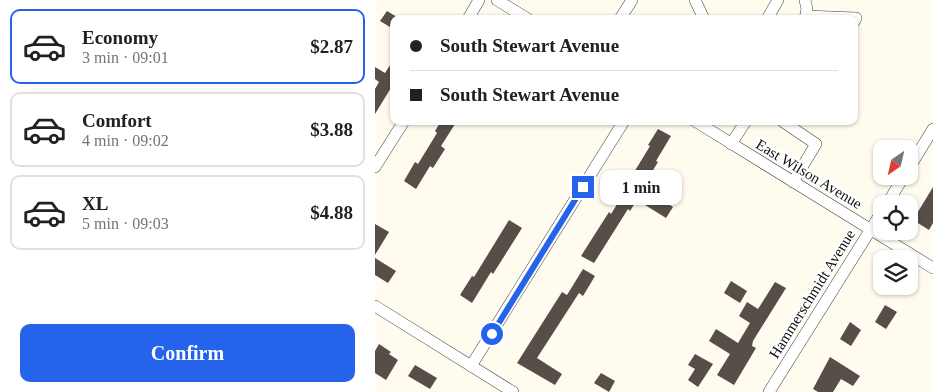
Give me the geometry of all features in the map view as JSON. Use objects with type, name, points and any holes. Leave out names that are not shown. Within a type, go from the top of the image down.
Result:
[{"type":"street","points":[[470,15],[479,0]]},
{"type":"street","points":[[497,0],[521,15]]},
{"type":"street","points":[[623,15],[632,0]]},
{"type":"street","points":[[695,0],[701,15]]},
{"type":"street","points":[[770,15],[778,0]]},
{"type":"street","points":[[805,0],[807,9],[806,15]]},
{"type":"street","points":[[375,167],[401,125]]},
{"type":"street","points":[[471,366],[622,125]]},
{"type":"street","name":"East Wilson Avenue","points":[[701,125],[933,268]]},
{"type":"street","points":[[731,144],[743,125]]},
{"type":"street","points":[[788,125],[816,144],[793,182]]},
{"type":"street","points":[[918,153],[933,129]]},
{"type":"street","name":"Hammerschmidt Avenue","points":[[769,392],[873,226]]},
{"type":"street","points":[[375,306],[513,392]]},
{"type":"building","points":[[387,11],[394,15],[390,15],[390,27],[380,21]]},
{"type":"building","points":[[390,65],[390,90],[375,114],[375,89],[379,82],[375,79],[375,67],[385,73]]},
{"type":"building","points":[[439,125],[454,125],[441,146],[445,149],[433,168],[430,166],[416,189],[404,181],[415,162],[418,164],[437,133],[435,131]]},
{"type":"building","points":[[658,129],[671,136],[650,175],[678,192],[670,205],[673,207],[666,218],[637,200],[630,211],[628,209],[594,263],[581,256],[609,212],[611,214],[635,175],[633,174]]},
{"type":"building","points":[[933,187],[933,223],[929,230],[918,223],[918,212]]},
{"type":"building","points":[[509,220],[522,228],[472,303],[460,295],[472,276],[474,277]]},
{"type":"building","points":[[375,224],[389,232],[375,255]]},
{"type":"building","points":[[375,258],[396,271],[388,283],[375,275]]},
{"type":"building","points":[[583,269],[595,276],[583,296],[579,293],[537,358],[562,374],[555,385],[517,363],[562,292],[567,295]]},
{"type":"building","points":[[731,281],[747,291],[740,303],[724,293]]},
{"type":"building","points":[[775,282],[786,288],[753,341],[752,346],[756,348],[734,385],[717,375],[730,354],[709,341],[716,329],[738,343],[750,323],[739,316],[747,302],[758,309]]},
{"type":"building","points":[[885,305],[897,312],[886,329],[875,322]]},
{"type":"building","points":[[850,322],[861,330],[851,346],[840,339]]},
{"type":"building","points":[[379,344],[391,352],[389,354],[398,360],[386,380],[375,373],[375,351]]},
{"type":"building","points":[[695,354],[713,364],[698,387],[688,380],[695,369],[688,365]]},
{"type":"building","points":[[830,357],[860,376],[853,386],[841,379],[833,392],[818,392],[813,389]]},
{"type":"building","points":[[415,365],[437,378],[430,389],[408,376]]},
{"type":"building","points":[[601,373],[615,381],[609,392],[594,383]]},
{"type":"route","points":[[492,334],[583,187]]}]
